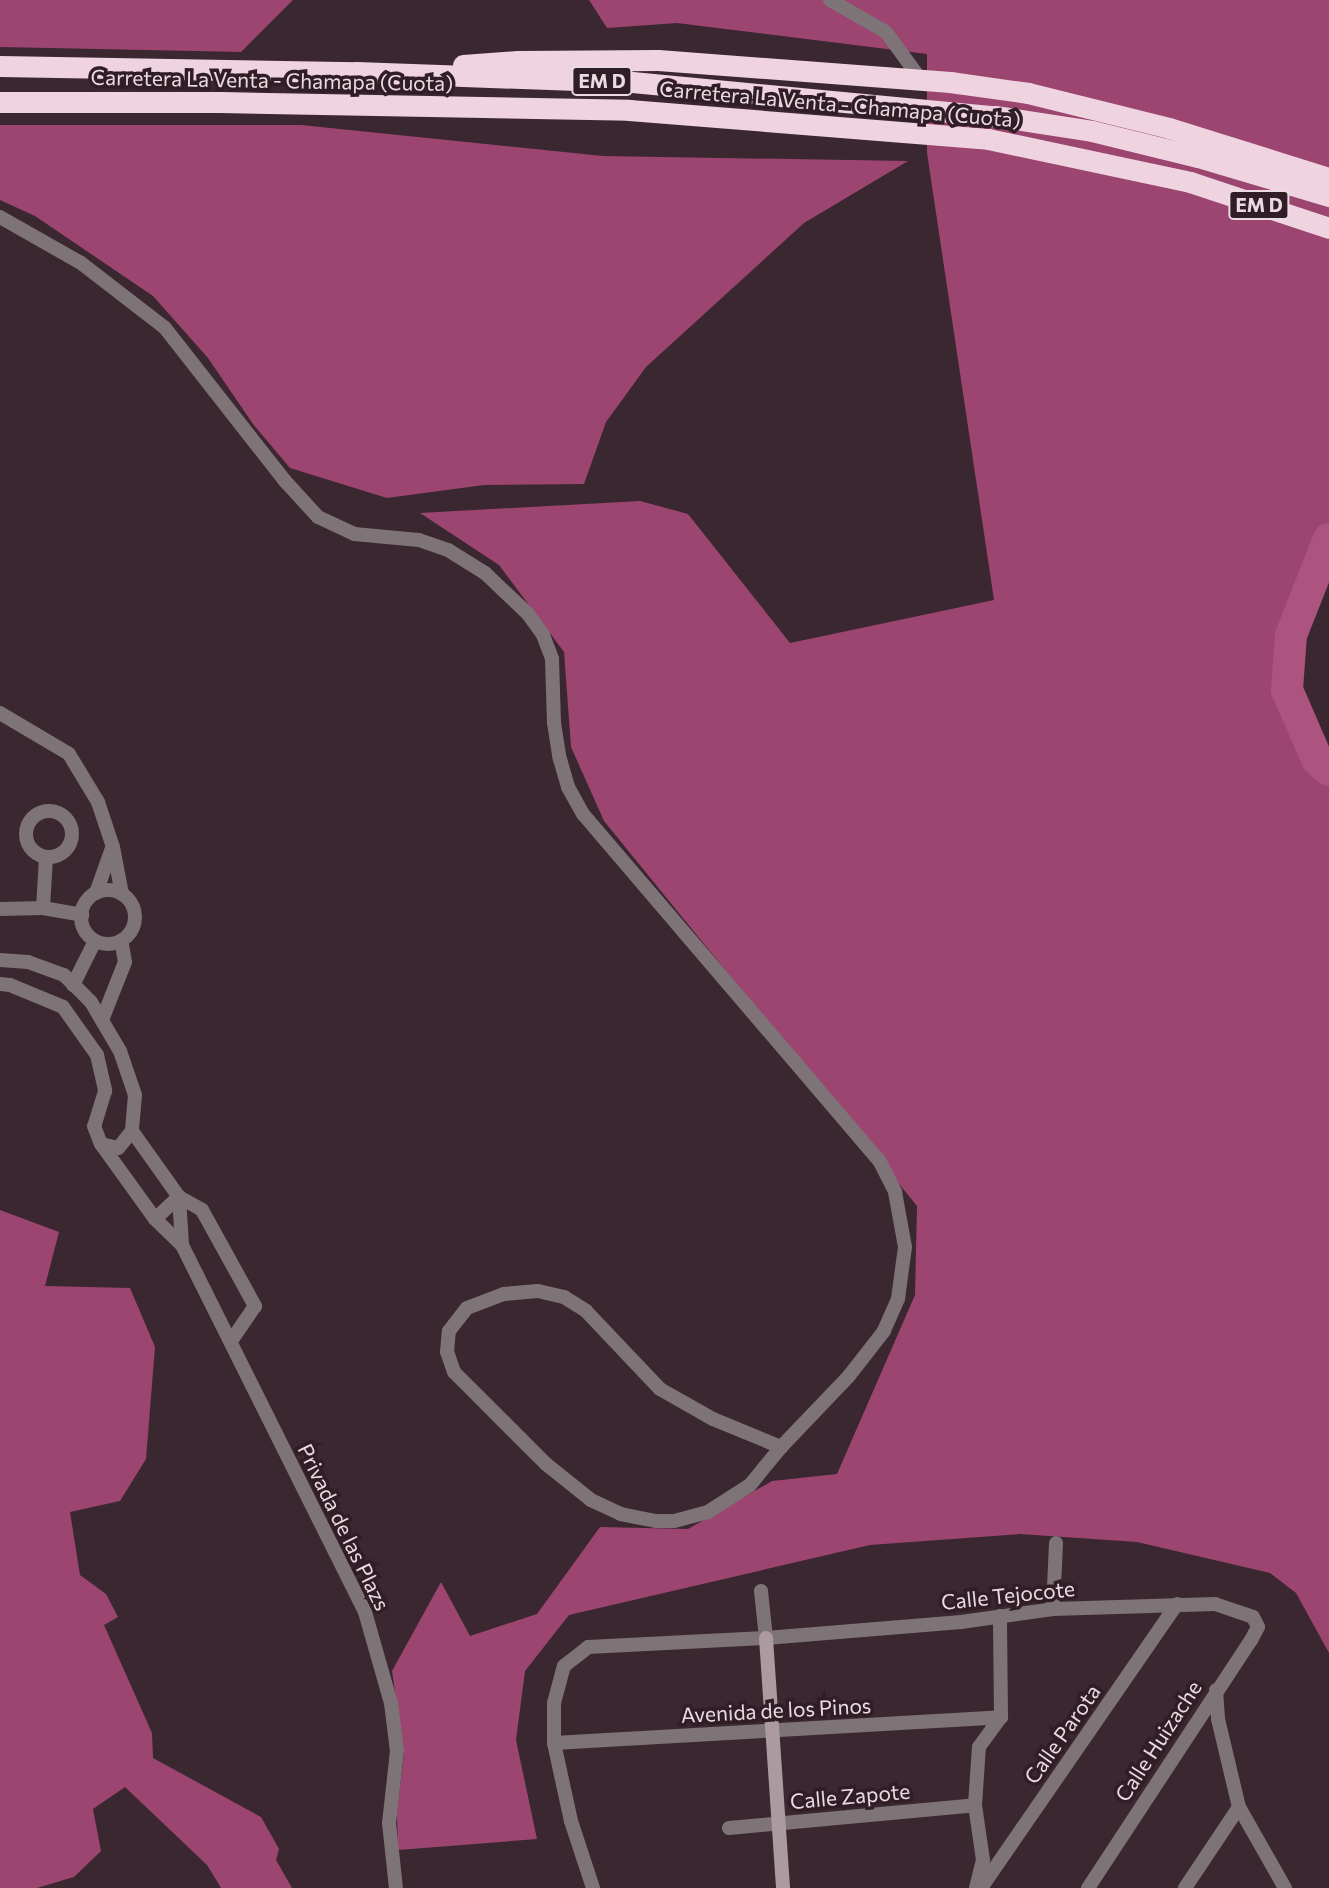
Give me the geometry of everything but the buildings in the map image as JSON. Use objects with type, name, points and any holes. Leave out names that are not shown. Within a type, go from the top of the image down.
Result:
[{"type":"highway","points":[[356,72],[518,61],[658,60],[921,80],[1028,93],[1202,147],[1329,178]]},
{"type":"highway","name":"Carretera La Venta - Chamapa (Cuota)","points":[[0,66],[356,72],[632,82],[995,116],[1202,147],[1329,196]]},
{"type":"highway","name":"Carretera La Venta - Chamapa (Cuota)","points":[[0,102],[247,103],[655,111],[988,139],[1190,182],[1329,228]]},
{"type":"street","points":[[830,0],[886,32],[921,80]]},
{"type":"street","points":[[0,217],[81,263],[165,328],[285,481],[318,517],[354,534],[419,540],[447,550],[485,573],[528,614],[543,635],[552,659],[554,723],[559,759],[568,787],[583,814],[879,1160],[895,1192],[904,1228],[904,1265],[898,1299],[884,1331],[848,1377],[781,1447],[750,1485],[708,1512],[674,1521],[656,1521],[621,1514],[591,1500],[546,1464],[454,1373],[447,1352],[449,1331],[467,1308],[504,1294],[538,1291],[564,1297],[586,1311],[660,1389],[713,1419],[781,1447]]},
{"type":"street","points":[[0,713],[69,754],[97,802],[113,847],[122,894],[132,905],[135,921],[121,940],[104,944],[95,941],[85,930],[82,915],[89,899],[104,890],[122,894]]},
{"type":"street","points":[[96,893],[113,847]]},
{"type":"street","points":[[43,908],[46,857]]},
{"type":"street","points":[[0,909],[43,908],[82,915]]},
{"type":"street","points":[[102,1020],[125,962],[121,940]]},
{"type":"street","points":[[73,985],[95,941]]},
{"type":"street","points":[[0,960],[28,962],[64,975],[91,1002],[120,1051],[135,1095],[132,1131],[118,1148],[101,1144],[94,1126],[105,1090],[97,1055],[63,1007],[10,985],[0,984]]},
{"type":"street","points":[[132,1131],[178,1197],[202,1210],[255,1306],[231,1341]]},
{"type":"street","name":"Privada de las Plazs","points":[[101,1144],[155,1219],[182,1245],[365,1612],[391,1703],[397,1751],[389,1823],[396,1888]]},
{"type":"street","points":[[155,1219],[178,1197]]},
{"type":"street","name":"Privada de las Plazs","points":[[178,1197],[182,1245]]},
{"type":"street","points":[[1053,1609],[1056,1543]]},
{"type":"street","points":[[761,1591],[783,1888]]},
{"type":"street","name":"Calle Parota","points":[[979,1888],[1177,1604]]},
{"type":"street","name":"Calle Tejocote","points":[[593,1888],[571,1821],[554,1743],[554,1703],[564,1666],[588,1647],[766,1638],[1053,1609],[1215,1604],[1253,1617]]},
{"type":"street","points":[[979,1888],[983,1860],[975,1805],[979,1747],[1001,1717],[1000,1616]]},
{"type":"street","name":"Calle Huizache","points":[[1088,1888],[1251,1640],[1258,1627],[1253,1617]]},
{"type":"street","points":[[1216,1690],[1218,1719],[1239,1807],[1282,1887]]},
{"type":"street","name":"Avenida de los Pinos","points":[[554,1743],[1001,1717]]},
{"type":"street","name":"Calle Zapote","points":[[729,1828],[975,1805]]},
{"type":"street","points":[[1185,1888],[1239,1807]]},
{"type":"shaded area","points":[[0,0],[293,0],[241,52],[0,47]]},
{"type":"shaded area","points":[[589,0],[1329,0],[1329,539],[1291,635],[1287,690],[1317,759],[1329,770],[1329,1653],[1296,1593],[1270,1573],[1137,1542],[1020,1534],[870,1545],[569,1615],[525,1671],[516,1740],[537,1839],[398,1850],[397,1813],[404,1754],[392,1671],[441,1582],[470,1636],[537,1614],[600,1527],[688,1529],[772,1481],[837,1474],[915,1295],[917,1206],[604,821],[571,747],[564,652],[499,565],[420,513],[640,501],[688,514],[790,643],[994,600],[927,153],[927,54],[677,23],[607,28]]},
{"type":"shaded area","points":[[0,125],[301,125],[603,156],[908,161],[804,223],[646,367],[606,422],[584,484],[484,485],[387,498],[290,468],[253,424],[208,358],[153,296],[35,216],[0,200]]},
{"type":"shaded area","points":[[0,1210],[59,1232],[45,1286],[130,1288],[155,1347],[146,1459],[120,1501],[70,1512],[80,1575],[106,1594],[118,1617],[104,1625],[152,1733],[153,1758],[261,1817],[279,1849],[276,1860],[292,1888],[221,1888],[207,1865],[125,1787],[93,1809],[101,1851],[74,1877],[37,1888],[0,1888]]},
{"type":"waterway","points":[[1329,539],[1291,635],[1287,690],[1317,759],[1329,770]]}]
